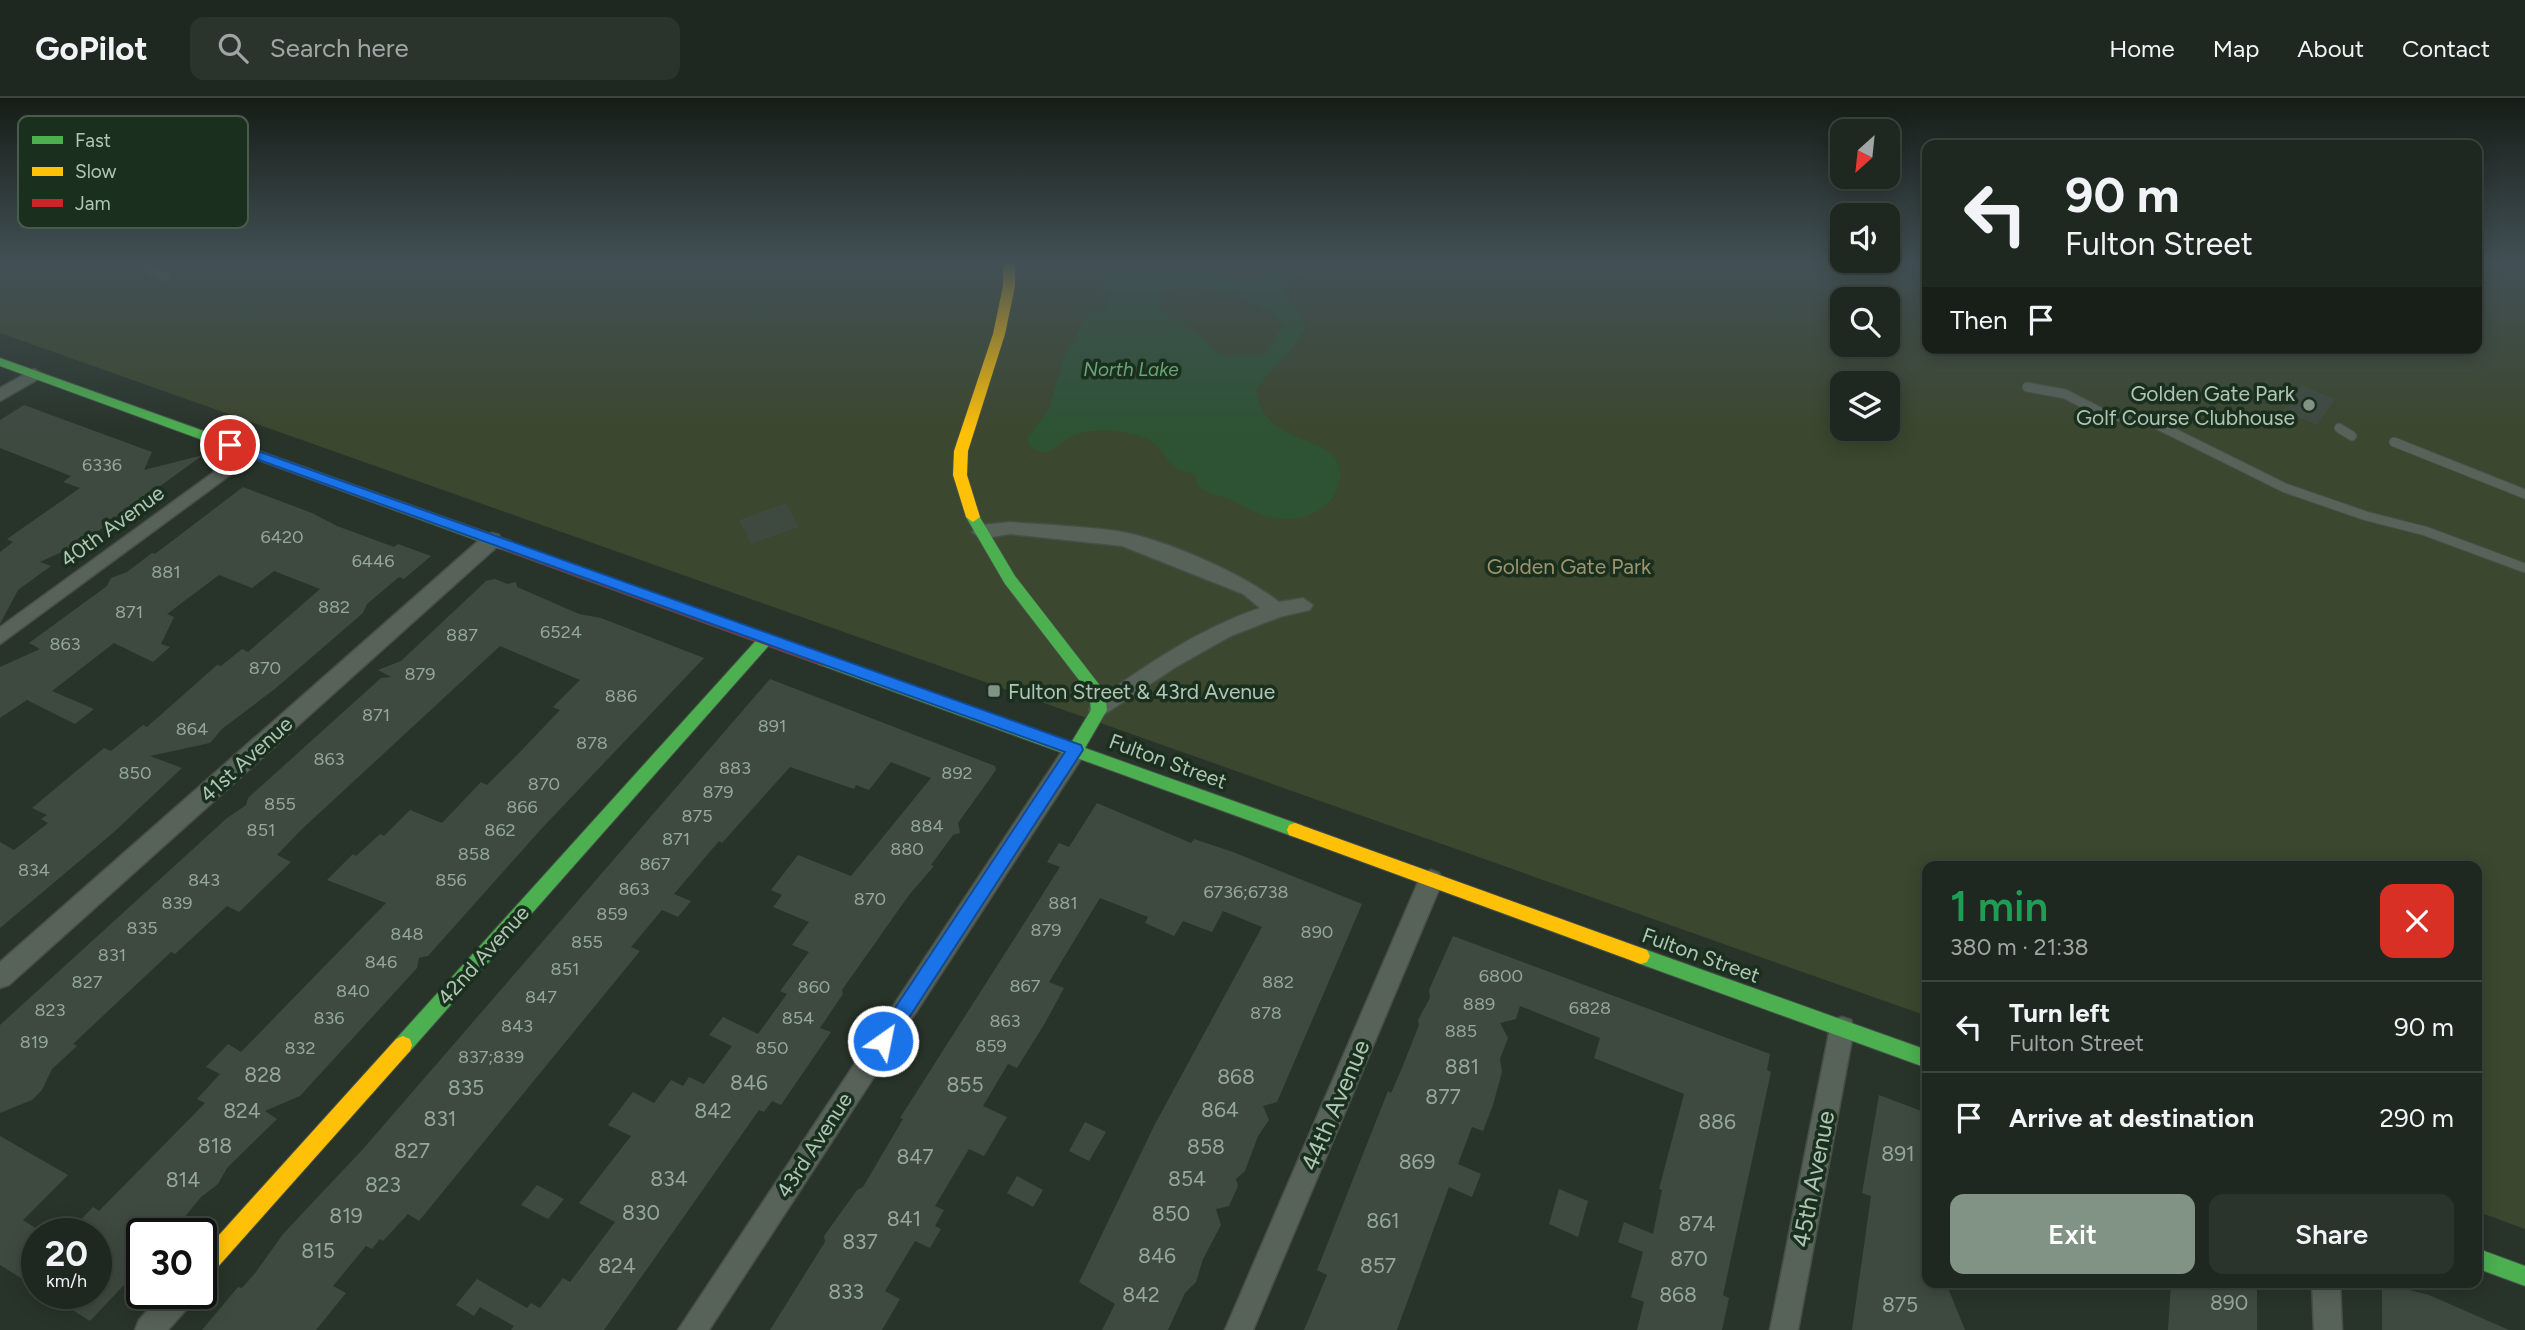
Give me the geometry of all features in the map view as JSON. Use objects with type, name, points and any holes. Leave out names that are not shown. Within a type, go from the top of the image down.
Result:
[{"type":"main road","points":[[1002,318],[959,463],[960,488],[981,532],[1027,600],[1094,686],[1099,710],[1075,750]]},
{"type":"main road","name":"Fulton Street","points":[[0,362],[1922,1057]]},
{"type":"main road","name":"42nd Avenue","points":[[217,1253],[766,639]]},
{"type":"main road","points":[[2482,1260],[2525,1276]]},
{"type":"street","points":[[0,396],[34,374]]},
{"type":"street","name":"40th Avenue","points":[[0,637],[250,452]]},
{"type":"street","points":[[981,532],[1010,528],[1123,539],[1250,589],[1275,610]]},
{"type":"street","name":"41st Avenue","points":[[0,977],[492,540]]},
{"type":"street","points":[[1099,710],[1205,643],[1275,610],[1303,605]]},
{"type":"street","name":"43rd Avenue","points":[[692,1330],[1075,750]]},
{"type":"street","name":"44th Avenue","points":[[1239,1330],[1431,880]]},
{"type":"street","name":"45th Avenue","points":[[1784,1330],[1842,1028]]},
{"type":"street","points":[[2326,1288],[2328,1330]]},
{"type":"street","points":[[149,1330],[168,1309]]},
{"type":"lane","points":[[2027,387],[2065,394],[2106,415],[2148,420],[2240,468],[2286,488],[2366,516],[2426,531],[2525,568]]},
{"type":"lane","points":[[2339,428],[2352,436]]},
{"type":"lane","points":[[2394,442],[2525,494]]},
{"type":"green space","name":"Golden Gate Park","points":[[0,318],[1830,318],[1830,357],[1900,357],[1900,318],[1922,318],[1922,354],[2482,354],[2482,318],[2525,318],[2525,1229],[2482,1213],[2482,861],[1922,861],[1922,1014],[0,333]]},
{"type":"water","name":"North Lake","points":[[1086,318],[1173,318],[1204,339],[1221,355],[1264,356],[1283,325],[1276,318],[1302,318],[1305,329],[1289,353],[1268,373],[1256,391],[1262,410],[1273,423],[1329,452],[1338,462],[1340,476],[1337,489],[1331,500],[1313,514],[1289,519],[1277,518],[1260,514],[1203,490],[1197,485],[1196,476],[1176,468],[1156,445],[1128,433],[1090,431],[1069,438],[1049,451],[1037,450],[1029,446],[1027,439],[1049,408],[1065,355]]},
{"type":"building","name":"Golden Gate Park Golf Course Clubhouse","points":[[2301,385],[2335,399],[2317,425],[2283,411]]},
{"type":"building","points":[[24,405],[152,452],[144,470],[203,455],[83,542],[40,562],[51,566],[18,590],[0,624],[0,552],[13,542],[7,539],[80,488],[63,482],[71,476],[0,448],[0,420]]},
{"type":"building","points":[[243,487],[394,547],[398,544],[431,556],[404,579],[399,577],[367,604],[363,613],[276,688],[222,729],[210,743],[150,756],[182,768],[114,832],[0,928],[0,842],[14,850],[48,823],[41,819],[47,815],[32,808],[104,748],[111,751],[143,725],[147,727],[217,665],[221,666],[242,649],[248,652],[320,589],[274,571],[252,588],[219,575],[167,614],[174,617],[161,644],[170,647],[153,662],[114,643],[52,691],[94,709],[75,724],[27,700],[0,718],[0,667],[40,649],[29,643],[107,586],[111,578],[127,572],[152,553],[155,554]]},
{"type":"building","points":[[786,503],[799,527],[751,544],[739,520]]},
{"type":"building","points":[[495,579],[507,584],[516,582],[517,587],[579,614],[601,618],[704,658],[544,826],[428,956],[419,958],[417,968],[300,1096],[265,1111],[277,1119],[227,1168],[218,1184],[201,1197],[184,1218],[126,1218],[126,1283],[112,1298],[112,1218],[82,1218],[93,1207],[99,1211],[205,1103],[197,1099],[220,1074],[206,1067],[228,1044],[241,1052],[386,903],[327,880],[353,854],[356,856],[380,834],[384,836],[410,810],[442,823],[481,782],[487,785],[519,753],[560,710],[553,707],[580,680],[500,646],[301,830],[277,855],[291,862],[239,912],[227,906],[175,954],[171,952],[73,1044],[77,1046],[52,1069],[42,1090],[32,1100],[0,1113],[0,1025],[227,818],[246,805],[248,798],[381,678],[391,677],[378,670],[401,661],[486,581]]},
{"type":"building","points":[[770,679],[995,766],[996,770],[958,823],[960,833],[953,835],[931,865],[934,866],[909,895],[842,990],[843,994],[820,1028],[831,1032],[781,1105],[772,1101],[764,1112],[759,1110],[604,1330],[511,1330],[514,1326],[480,1307],[474,1316],[456,1305],[477,1279],[527,1308],[531,1303],[540,1308],[563,1278],[570,1282],[615,1222],[579,1203],[631,1136],[608,1125],[633,1092],[654,1103],[671,1080],[683,1086],[689,1077],[704,1084],[732,1046],[709,1035],[723,1017],[758,1034],[787,994],[780,991],[809,952],[792,945],[809,922],[773,907],[782,895],[771,890],[798,855],[851,876],[931,778],[891,762],[869,790],[856,785],[854,789],[790,767],[722,843],[719,841],[674,894],[691,901],[678,917],[662,910],[631,947],[640,951],[419,1221],[408,1214],[383,1241],[380,1239],[372,1249],[366,1246],[333,1286],[346,1293],[316,1330],[202,1330],[238,1287],[242,1288],[256,1272],[283,1234],[363,1149]]},
{"type":"building","points":[[1097,803],[1191,843],[1194,839],[1233,852],[1362,904],[1277,1102],[1263,1106],[1269,1120],[1258,1136],[1245,1171],[1236,1179],[1238,1186],[1229,1206],[1216,1209],[1221,1225],[1203,1259],[1196,1282],[1185,1293],[1168,1330],[1102,1330],[1115,1304],[1079,1282],[1154,1126],[1262,927],[1223,911],[1212,932],[1183,921],[1174,936],[1145,923],[1148,917],[1100,898],[1049,982],[1064,988],[1045,1023],[1017,1068],[1008,1064],[983,1106],[1007,1117],[984,1156],[969,1149],[935,1206],[944,1210],[935,1226],[941,1229],[930,1248],[915,1241],[885,1291],[900,1299],[882,1330],[770,1330],[825,1242],[824,1236],[857,1190],[863,1187],[903,1119],[900,1118],[1060,867],[1047,862],[1059,843],[1069,847]]},
{"type":"building","points":[[1453,936],[1770,1054],[1767,1070],[1771,1072],[1723,1295],[1729,1298],[1722,1330],[1637,1330],[1644,1302],[1631,1297],[1643,1252],[1618,1242],[1624,1222],[1653,1234],[1662,1190],[1659,1189],[1684,1094],[1594,1058],[1600,1038],[1520,1006],[1516,1019],[1500,1023],[1508,1038],[1500,1059],[1502,1072],[1493,1105],[1483,1131],[1472,1127],[1458,1164],[1481,1174],[1472,1197],[1449,1187],[1397,1330],[1304,1330],[1327,1275],[1317,1270],[1388,1091],[1391,1093],[1402,1068],[1419,1025],[1418,1020],[1430,998],[1429,990]]},
{"type":"building","points":[[1879,1095],[1922,1111],[1922,1288],[1948,1288],[1965,1330],[1852,1330],[1871,1196],[1862,1193]]},
{"type":"building","points":[[1085,1122],[1106,1132],[1089,1161],[1069,1151]]},
{"type":"building","points":[[0,1136],[68,1175],[25,1218],[21,1218],[21,1278],[0,1265]]},
{"type":"building","points":[[1017,1176],[1043,1190],[1033,1207],[1007,1193]]},
{"type":"building","points":[[537,1185],[564,1199],[548,1219],[521,1205]]},
{"type":"building","points":[[1559,1189],[1588,1201],[1578,1237],[1549,1224]]},
{"type":"building","points":[[2171,1288],[2257,1288],[2257,1330],[2168,1330]]},
{"type":"building","points":[[2382,1288],[2402,1288],[2429,1295],[2509,1330],[2382,1330]]},
{"type":"building","points":[[71,1309],[101,1309],[90,1321]]},
{"type":"traffic: fast","points":[[0,362],[506,545]]},
{"type":"traffic: fast","points":[[973,517],[1010,580],[1097,692],[1099,710],[1075,750]]},
{"type":"traffic: fast","points":[[403,1045],[766,639]]},
{"type":"traffic: fast","points":[[823,660],[1295,830]]},
{"type":"traffic: fast","points":[[1641,956],[1922,1057]]},
{"type":"traffic: fast","points":[[2482,1260],[2525,1276]]},
{"type":"traffic: slow","points":[[973,517],[960,475],[961,451],[1002,318]]},
{"type":"traffic: slow","points":[[1295,830],[1641,956]]},
{"type":"traffic: slow","points":[[217,1253],[403,1045]]},
{"type":"traffic: jam","points":[[506,545],[823,660]]},
{"type":"place","name":"Golden Gate Park Golf Course Clubhouse","points":[[2309,405]]},
{"type":"place","name":"Fulton Street & 43rd Avenue","points":[[994,691]]},
{"type":"route","points":[[230,445],[1075,750],[883,1041]]}]
